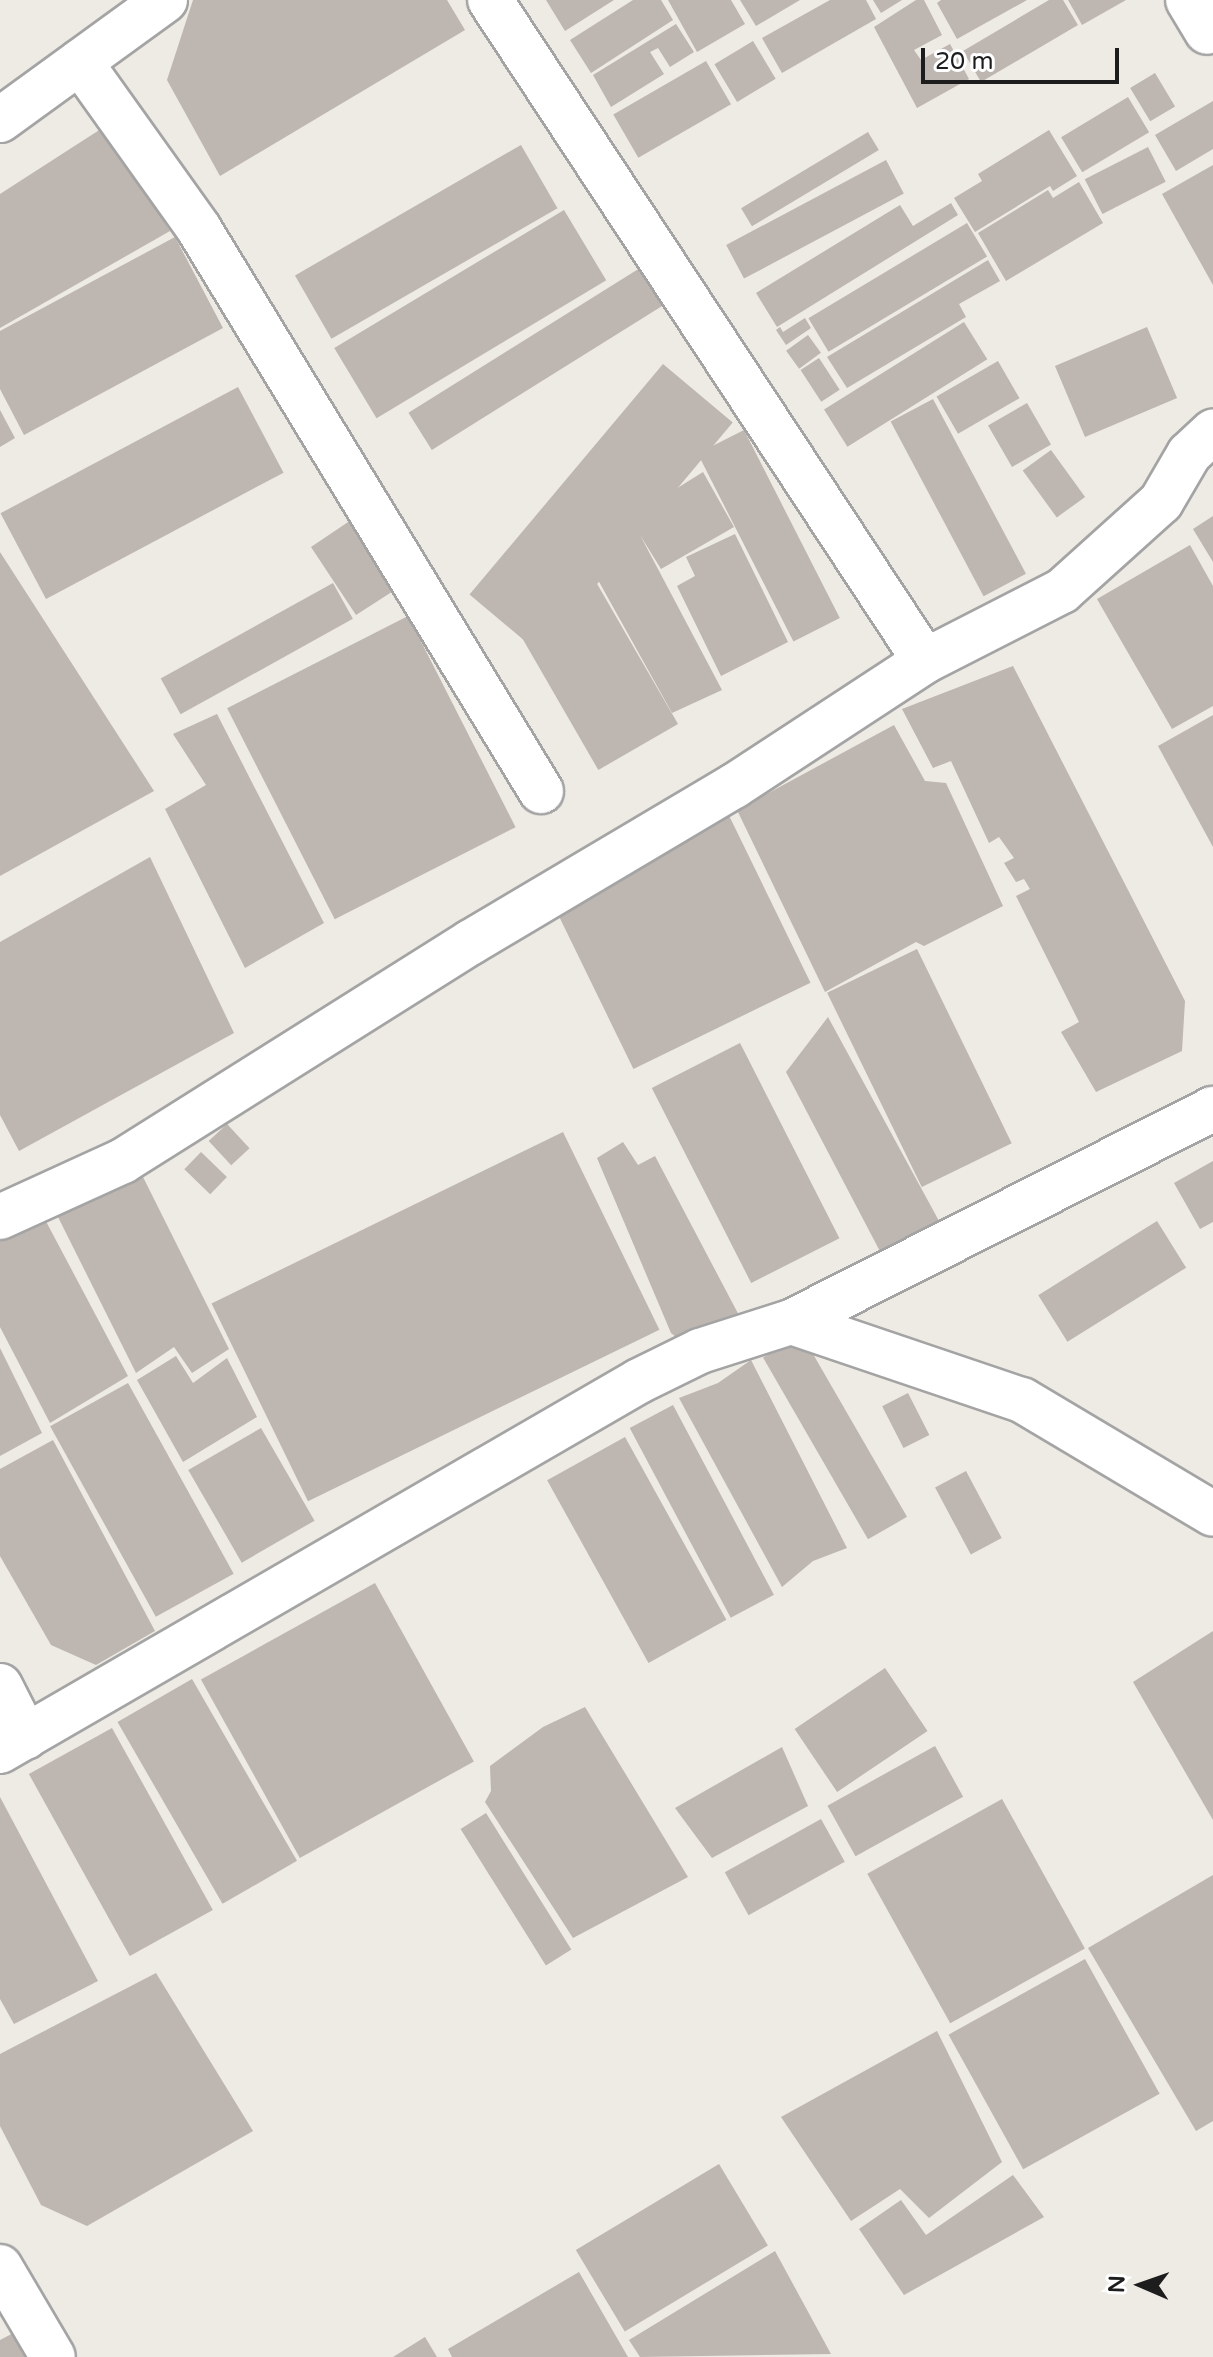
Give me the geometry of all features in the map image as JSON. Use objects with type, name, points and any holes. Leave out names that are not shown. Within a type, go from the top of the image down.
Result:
[{"type":"street","points":[[0,120],[165,0]]},
{"type":"street","points":[[490,0],[925,661]]},
{"type":"street","points":[[80,62],[199,229],[541,791]]},
{"type":"street","points":[[0,1217],[123,1161],[471,942],[734,786],[925,661],[1062,591],[1161,502],[1189,454],[1213,432]]},
{"type":"street","points":[[0,1686],[13,1744],[639,1381],[700,1351],[791,1322],[1213,1109]]},
{"type":"street","points":[[791,1322],[1022,1400],[1213,1514]]},
{"type":"street","points":[[0,2267],[53,2357]]},
{"type":"building","points":[[193,0],[447,0],[465,30],[220,176],[167,80]]},
{"type":"building","points":[[546,0],[614,0],[565,31]]},
{"type":"building","points":[[633,0],[661,0],[673,20],[591,73],[570,40]]},
{"type":"building","points":[[668,0],[731,0],[745,24],[697,52]]},
{"type":"building","points":[[740,0],[800,0],[756,26]]},
{"type":"building","points":[[830,0],[866,0],[876,19],[782,73],[762,38]]},
{"type":"building","points":[[873,0],[902,0],[881,13]]},
{"type":"building","points":[[916,0],[924,0],[942,35],[914,50],[921,60],[950,44],[969,79],[917,108],[874,27]]},
{"type":"building","points":[[941,0],[1027,0],[957,39],[937,3]]},
{"type":"building","points":[[1049,0],[1063,0],[1078,25],[981,82],[963,51]]},
{"type":"building","points":[[1068,0],[1126,0],[1082,25]]},
{"type":"building","points":[[676,24],[694,52],[670,67],[658,48],[650,52],[664,74],[611,107],[593,75]]},
{"type":"building","points":[[753,41],[776,79],[737,102],[714,64]]},
{"type":"building","points":[[706,61],[731,104],[638,158],[613,114]]},
{"type":"building","points":[[1155,73],[1175,106],[1150,121],[1130,88]]},
{"type":"building","points":[[1128,97],[1149,132],[1082,172],[1061,137]]},
{"type":"building","points":[[1213,101],[1213,149],[1176,171],[1155,135]]},
{"type":"building","points":[[104,127],[170,231],[0,328],[0,194]]},
{"type":"building","points":[[1049,130],[1077,176],[1053,191],[1050,186],[975,232],[954,198],[982,181],[978,174]]},
{"type":"building","points":[[868,132],[879,150],[752,226],[741,208]]},
{"type":"building","points":[[521,145],[558,208],[331,339],[295,276]]},
{"type":"building","points":[[1148,147],[1166,182],[1102,214],[1085,179]]},
{"type":"building","points":[[886,160],[904,194],[744,279],[726,245]]},
{"type":"building","points":[[1213,165],[1213,285],[1162,194]]},
{"type":"building","points":[[1079,182],[1103,223],[1006,281],[978,233],[1048,190],[1053,198]]},
{"type":"building","points":[[951,203],[958,215],[777,327],[756,293],[900,205],[913,226]]},
{"type":"building","points":[[564,210],[606,280],[377,418],[334,348]]},
{"type":"building","points":[[967,223],[987,256],[829,352],[808,318]]},
{"type":"building","points":[[175,237],[223,328],[24,435],[0,389],[0,331]]},
{"type":"building","points":[[988,260],[1000,281],[959,304],[966,317],[847,388],[827,357]]},
{"type":"building","points":[[640,268],[663,305],[432,450],[408,413]]},
{"type":"building","points":[[805,318],[811,328],[786,345],[776,330],[780,327],[783,332]]},
{"type":"building","points":[[964,322],[987,359],[847,447],[824,409]]},
{"type":"building","points":[[1147,327],[1177,398],[1085,437],[1055,366]]},
{"type":"building","points":[[808,335],[821,353],[799,369],[786,351]]},
{"type":"building","points":[[819,358],[840,390],[821,402],[801,370]]},
{"type":"building","points":[[998,361],[1020,398],[958,434],[937,396]]},
{"type":"building","points":[[663,364],[733,422],[539,653],[470,595]]},
{"type":"building","points":[[238,387],[284,473],[46,599],[0,513]]},
{"type":"building","points":[[933,399],[1026,574],[984,596],[891,422]]},
{"type":"building","points":[[1027,403],[1051,445],[1012,467],[988,426]]},
{"type":"building","points":[[0,410],[15,438],[0,447]]},
{"type":"building","points":[[744,430],[840,618],[793,642],[698,454]]},
{"type":"building","points":[[1051,450],[1085,497],[1057,517],[1023,471]]},
{"type":"building","points":[[703,472],[734,527],[661,569],[640,535],[722,690],[672,713],[568,526],[624,503],[631,517]]},
{"type":"building","points":[[357,516],[378,550],[371,555],[377,565],[385,560],[401,586],[356,615],[311,547]]},
{"type":"building","points":[[1213,516],[1213,562],[1193,529]]},
{"type":"building","points":[[566,530],[678,724],[598,770],[486,576]]},
{"type":"building","points":[[735,534],[788,642],[721,676],[677,586],[695,576],[686,557]]},
{"type":"building","points":[[1190,545],[1213,586],[1213,706],[1172,729],[1097,599]]},
{"type":"building","points":[[0,552],[154,791],[0,876]]},
{"type":"building","points":[[333,583],[353,619],[181,714],[161,679]]},
{"type":"building","points":[[408,616],[516,827],[335,919],[227,708]]},
{"type":"building","points":[[1013,666],[1185,1001],[1182,1051],[1096,1092],[1061,1032],[1079,1022],[1016,896],[1030,889],[1024,879],[1016,882],[1004,863],[1014,858],[999,837],[989,843],[951,761],[933,768],[902,709]]},
{"type":"building","points":[[217,714],[324,923],[245,968],[165,809],[206,785],[173,734]]},
{"type":"building","points":[[1213,715],[1213,847],[1158,746]]},
{"type":"building","points":[[894,725],[925,781],[946,783],[1003,906],[924,946],[916,942],[825,992],[737,810]]},
{"type":"building","points":[[718,793],[810,983],[633,1069],[541,879]]},
{"type":"building","points":[[150,857],[234,1033],[19,1151],[0,1115],[0,942]]},
{"type":"building","points":[[917,949],[1012,1143],[922,1187],[827,993]]},
{"type":"building","points":[[828,1017],[939,1221],[884,1259],[786,1072]]},
{"type":"building","points":[[740,1043],[839,1238],[751,1283],[652,1088]]},
{"type":"building","points":[[227,1124],[250,1148],[231,1165],[209,1141]]},
{"type":"building","points":[[563,1132],[659,1330],[308,1501],[212,1303]]},
{"type":"building","points":[[623,1142],[638,1165],[655,1156],[742,1321],[693,1351],[671,1333],[597,1158]]},
{"type":"building","points":[[129,1149],[229,1349],[192,1373],[174,1347],[136,1373],[47,1195]]},
{"type":"building","points":[[201,1152],[227,1177],[210,1194],[184,1169]]},
{"type":"building","points":[[1213,1161],[1213,1222],[1200,1229],[1174,1183]]},
{"type":"building","points":[[32,1195],[128,1376],[50,1423],[0,1327],[0,1213]]},
{"type":"building","points":[[1157,1221],[1186,1268],[1067,1342],[1038,1295]]},
{"type":"building","points":[[802,1335],[907,1517],[868,1539],[763,1358]]},
{"type":"building","points":[[0,1348],[42,1433],[0,1456]]},
{"type":"building","points":[[176,1356],[193,1383],[227,1358],[257,1417],[183,1462],[137,1380]]},
{"type":"building","points":[[751,1360],[847,1548],[813,1561],[782,1587],[679,1398],[718,1383]]},
{"type":"building","points":[[128,1383],[234,1574],[156,1617],[50,1426]]},
{"type":"building","points":[[908,1393],[929,1435],[903,1448],[882,1406]]},
{"type":"building","points":[[673,1405],[774,1595],[731,1618],[630,1428]]},
{"type":"building","points":[[261,1428],[314,1521],[242,1563],[188,1470]]},
{"type":"building","points":[[625,1437],[726,1620],[648,1663],[547,1480]]},
{"type":"building","points":[[53,1440],[155,1631],[96,1665],[51,1645],[0,1556],[0,1469]]},
{"type":"building","points":[[966,1471],[1002,1538],[971,1555],[935,1487]]},
{"type":"building","points":[[375,1583],[474,1761],[300,1858],[201,1679]]},
{"type":"building","points":[[1213,1631],[1213,1820],[1133,1682]]},
{"type":"building","points":[[885,1668],[927,1731],[837,1792],[795,1729]]},
{"type":"building","points":[[192,1679],[297,1861],[223,1904],[118,1722]]},
{"type":"building","points":[[585,1707],[688,1877],[573,1938],[485,1802],[491,1791],[490,1766],[543,1727]]},
{"type":"building","points":[[112,1728],[213,1910],[130,1956],[29,1774]]},
{"type":"building","points":[[935,1746],[963,1797],[856,1856],[827,1806]]},
{"type":"building","points":[[782,1747],[808,1806],[712,1858],[675,1808]]},
{"type":"building","points":[[0,1797],[98,1981],[14,2024],[0,1999]]},
{"type":"building","points":[[1002,1799],[1085,1949],[950,2023],[867,1874]]},
{"type":"building","points":[[486,1813],[571,1950],[546,1965],[461,1829]]},
{"type":"building","points":[[821,1819],[845,1862],[749,1915],[725,1872]]},
{"type":"building","points":[[1213,1875],[1213,2121],[1196,2131],[1088,1948]]},
{"type":"building","points":[[1085,1959],[1160,2094],[1023,2169],[949,2035]]},
{"type":"building","points":[[156,1973],[253,2131],[87,2226],[41,2205],[0,2126],[0,2054]]},
{"type":"building","points":[[937,2031],[1002,2162],[929,2218],[900,2189],[851,2221],[781,2117]]},
{"type":"building","points":[[719,2164],[768,2245],[625,2331],[576,2250]]},
{"type":"building","points":[[1013,2175],[1044,2217],[904,2295],[859,2229],[901,2200],[926,2235]]},
{"type":"building","points":[[775,2251],[831,2354],[640,2357],[629,2340]]},
{"type":"building","points":[[579,2272],[628,2357],[452,2357],[448,2349]]},
{"type":"building","points":[[25,2327],[41,2357],[0,2357],[0,2340]]},
{"type":"building","points":[[425,2337],[437,2357],[393,2357]]}]
